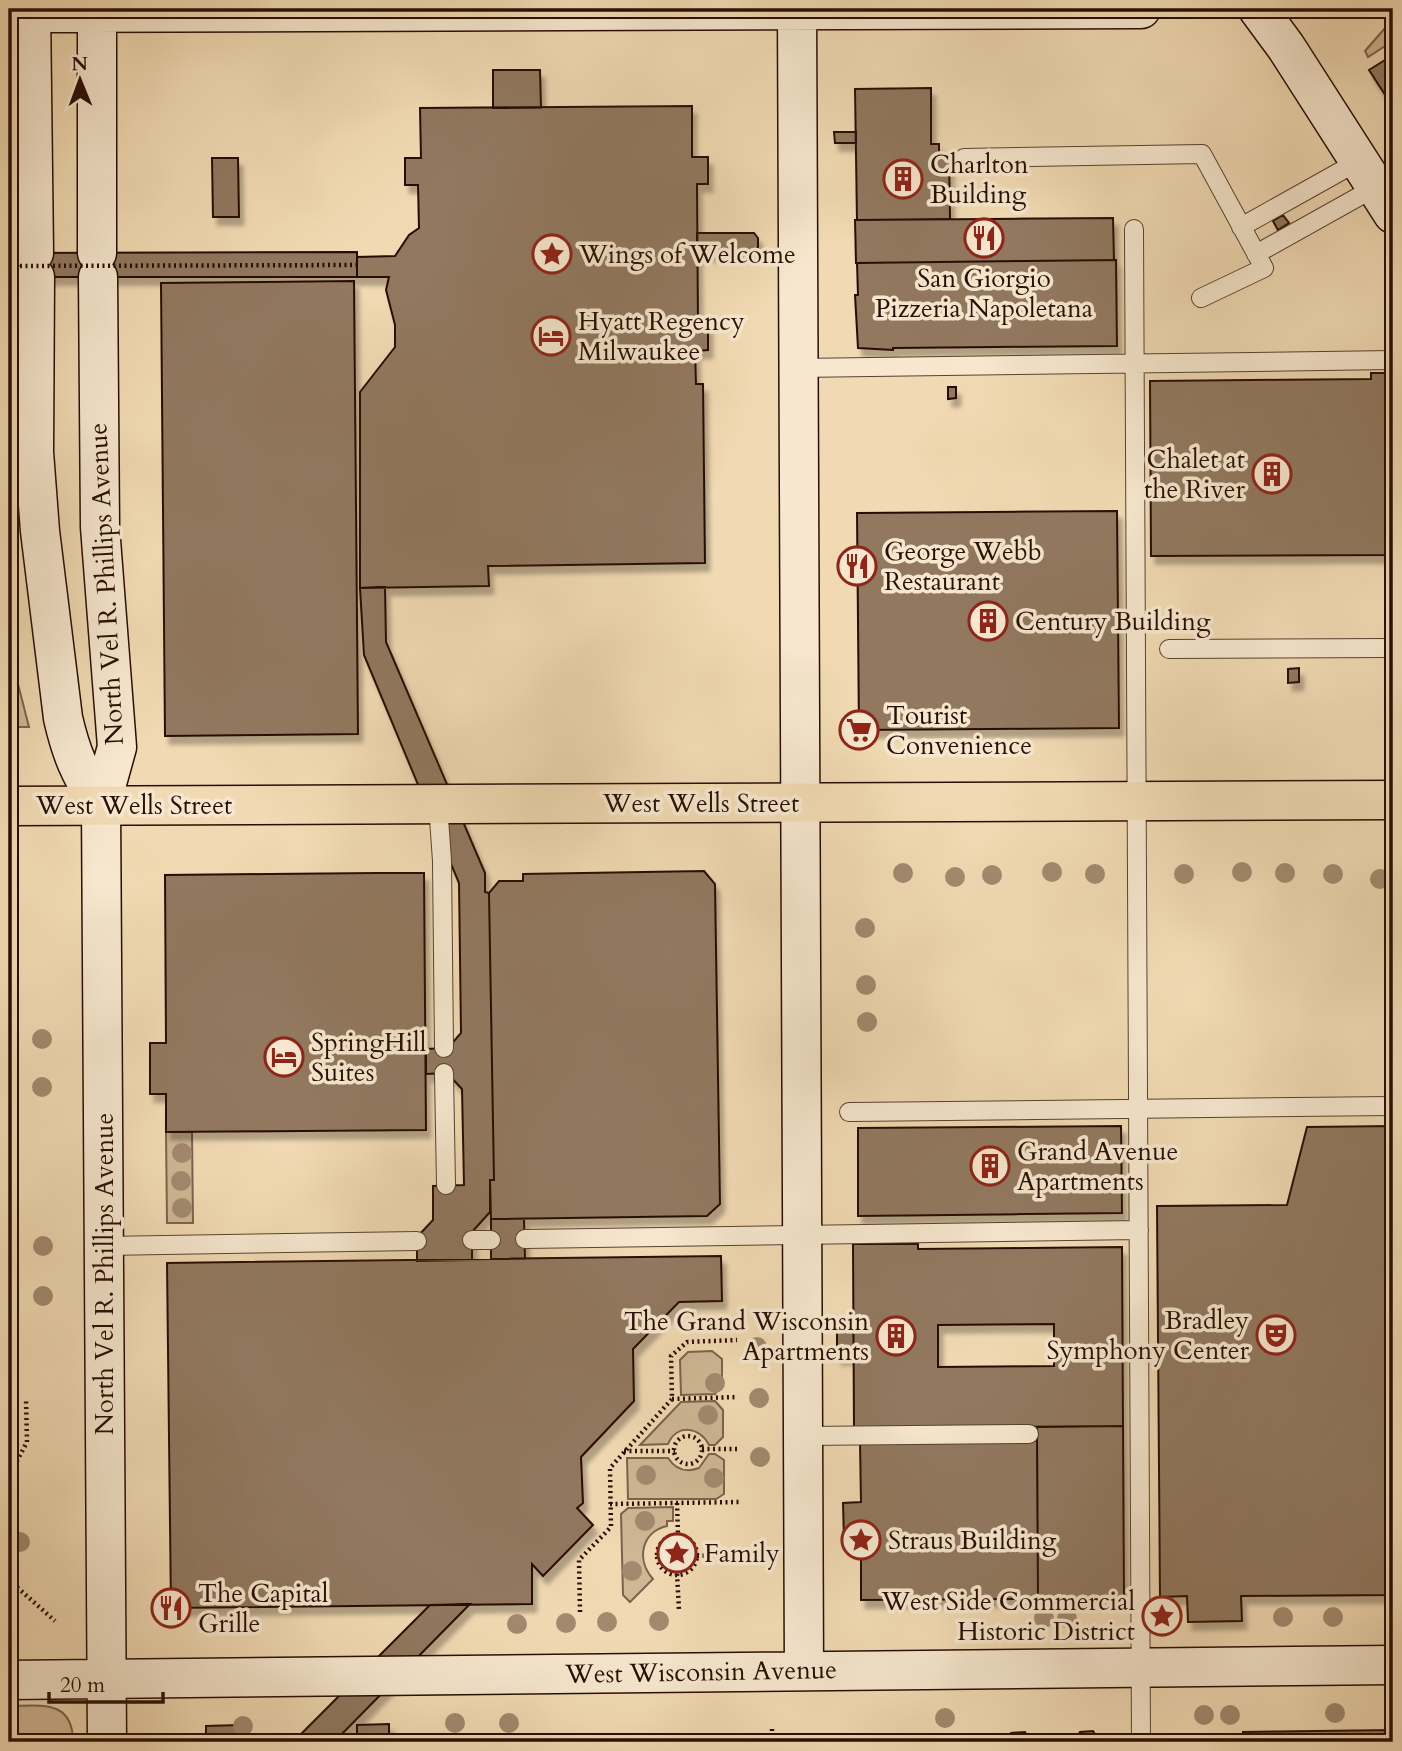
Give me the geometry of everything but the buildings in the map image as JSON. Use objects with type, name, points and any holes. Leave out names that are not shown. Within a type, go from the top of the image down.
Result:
[{"type":"main road","name":"West Wells Street","points":[[9,806],[1393,800]]},
{"type":"street","points":[[24,11],[1141,9]]},
{"type":"street","points":[[1258,9],[1286,47],[1376,187]]},
{"type":"street","name":"North Vel R. Phillips Avenue","points":[[97,10],[100,527],[117,747],[101,805],[107,1742]]},
{"type":"street","points":[[797,10],[804,1671]]},
{"type":"street","name":"North Vel R. Phillips Avenue","points":[[24,11],[26,265],[40,531],[62,718],[82,778],[101,805]]},
{"type":"street","name":"West Wisconsin Avenue","points":[[9,1680],[1393,1665]]},
{"type":"lane","points":[[964,158],[1202,154],[1264,268],[1201,298]]},
{"type":"lane","points":[[1241,227],[1376,187]]},
{"type":"lane","points":[[1256,254],[1376,187]]},
{"type":"lane","points":[[1134,229],[1141,1742]]},
{"type":"lane","points":[[798,368],[1393,360]]},
{"type":"lane","points":[[1169,649],[1393,648]]},
{"type":"lane","points":[[438,804],[442,861],[444,1048]]},
{"type":"lane","points":[[444,1073],[446,1185]]},
{"type":"lane","points":[[849,1111],[1393,1106]]},
{"type":"lane","points":[[525,1239],[1139,1230]]},
{"type":"lane","points":[[472,1240],[491,1240]]},
{"type":"lane","points":[[104,1246],[417,1241]]},
{"type":"lane","points":[[803,1436],[1029,1434]]},
{"type":"path","points":[[26,265],[357,265]]},
{"type":"path","points":[[580,1612],[579,1560],[611,1527],[610,1468],[672,1399],[671,1356],[687,1342],[737,1340]]},
{"type":"path","points":[[672,1399],[738,1397]]},
{"type":"path","points":[[9,1476],[27,1442],[26,1399]]},
{"type":"path","points":[[688,1436],[698,1441],[702,1450],[700,1458],[687,1464],[680,1461],[675,1451],[678,1441],[688,1436]]},
{"type":"path","points":[[702,1450],[739,1449]]},
{"type":"path","points":[[623,1451],[675,1451]]},
{"type":"path","points":[[677,1503],[678,1535]]},
{"type":"path","points":[[610,1504],[740,1503]]},
{"type":"path","points":[[678,1535],[692,1541],[697,1556],[688,1571],[677,1574],[663,1570],[657,1553],[664,1539],[678,1535]]},
{"type":"path","points":[[697,1556],[742,1554]]},
{"type":"path","points":[[677,1574],[678,1610]]},
{"type":"path","points":[[9,1580],[55,1620]]},
{"type":"path","points":[[772,1729],[772,1742]]},
{"type":"shaded area","points":[[1393,19],[1393,41],[1368,57],[1365,51]]},
{"type":"shaded area","points":[[9,649],[29,727],[12,727]]},
{"type":"shaded area","points":[[166,1132],[192,1132],[193,1223],[167,1223]]},
{"type":"shaded area","points":[[712,1351],[722,1359],[722,1384],[715,1394],[681,1395],[680,1360],[688,1352]]},
{"type":"shaded area","points":[[715,1401],[723,1410],[723,1437],[715,1445],[709,1445],[694,1431],[683,1430],[672,1437],[668,1444],[640,1445],[681,1402]]},
{"type":"shaded area","points":[[709,1454],[715,1454],[724,1460],[724,1494],[716,1499],[628,1499],[627,1458],[668,1458],[678,1468],[690,1470],[699,1468]]},
{"type":"shaded area","points":[[673,1507],[673,1521],[667,1521],[667,1526],[651,1534],[644,1548],[644,1564],[653,1579],[630,1602],[623,1595],[621,1514],[628,1508]]},
{"type":"shaded area","points":[[9,1706],[43,1706],[61,1712],[68,1718],[72,1728],[73,1742],[9,1742]]},
{"type":"place","name":"Charlton Building","points":[[903,179]]},
{"type":"place","name":"San Giorgio Pizzeria Napoletana","points":[[984,238]]},
{"type":"place","name":"Wings of Welcome","points":[[552,254]]},
{"type":"place","name":"Hyatt Regency Milwaukee","points":[[551,336]]},
{"type":"place","name":"Chalet at the River","points":[[1272,474]]},
{"type":"place","name":"George Webb Restaurant","points":[[857,566]]},
{"type":"place","name":"Century Building","points":[[988,621]]},
{"type":"place","name":"Tourist Convenience","points":[[859,730]]},
{"type":"place","name":"SpringHill Suites","points":[[284,1057]]},
{"type":"place","name":"Grand Avenue Apartments","points":[[990,1166]]},
{"type":"place","name":"Bradley Symphony Center","points":[[1276,1335]]},
{"type":"place","name":"The Grand Wisconsin Apartments","points":[[896,1336]]},
{"type":"place","name":"Straus Building","points":[[861,1540]]},
{"type":"place","name":"Family","points":[[677,1553]]},
{"type":"place","name":"The Capital Grille","points":[[171,1608]]},
{"type":"place","name":"West Side Commercial Historic District","points":[[1162,1616]]}]
